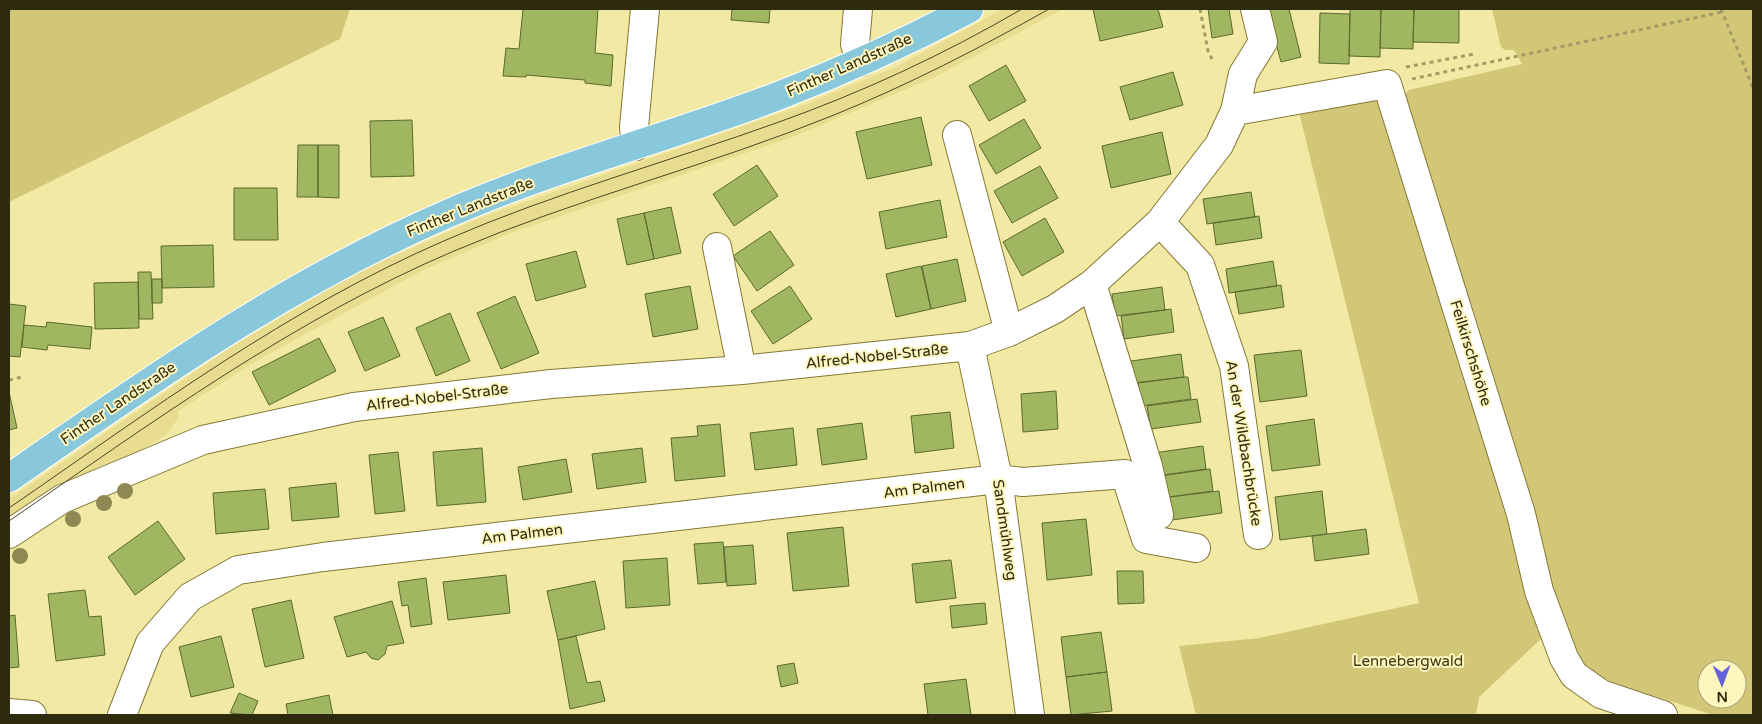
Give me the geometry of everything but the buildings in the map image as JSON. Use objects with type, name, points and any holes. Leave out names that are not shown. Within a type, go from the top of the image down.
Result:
[{"type":"main road","name":"Finther Landstraße","points":[[9,478],[177,363],[277,299],[371,248],[488,197],[778,96],[860,62],[969,9]]},
{"type":"street","points":[[636,146],[634,127],[644,9]]},
{"type":"street","points":[[858,9],[855,44],[860,62]]},
{"type":"street","name":"Alfred-Nobel-Straße","points":[[9,534],[62,500],[140,465],[203,440],[354,407],[551,384],[742,370],[970,346],[1009,332],[1055,309],[1092,284],[1160,222],[1219,145],[1235,111],[1243,74],[1263,42],[1255,9]]},
{"type":"street","points":[[1235,111],[1387,84]]},
{"type":"street","name":"Feilkirschshöhe","points":[[1387,84],[1522,514],[1539,591],[1564,658],[1574,675],[1601,694],[1663,715]]},
{"type":"street","points":[[957,135],[1009,332]]},
{"type":"street","name":"An der Wildbachbrücke","points":[[1160,222],[1200,265],[1234,366],[1258,535]]},
{"type":"street","points":[[717,247],[742,370]]},
{"type":"street","points":[[1092,284],[1148,466],[1159,515]]},
{"type":"street","name":"Sandmühlweg","points":[[970,346],[998,479],[1030,715]]},
{"type":"street","name":"Am Palmen","points":[[122,715],[150,643],[190,597],[238,570],[323,557],[998,479],[1023,482],[1126,474],[1146,539],[1196,548]]},
{"type":"street","points":[[9,713],[32,715]]},
{"type":"path","points":[[1200,9],[1208,51],[1214,63]]},
{"type":"path","points":[[1387,84],[1722,10],[1753,88]]},
{"type":"path","points":[[9,380],[22,377]]},
{"type":"shaded area","points":[[1003,9],[1063,9],[935,77],[793,137],[511,233],[425,269],[258,360],[178,411],[179,417],[167,434],[134,455],[64,511],[9,549],[9,499],[231,347],[330,288],[378,263],[482,217],[801,106],[898,66]]},
{"type":"green space","points":[[9,9],[350,9],[340,39],[9,202]]},
{"type":"green space","name":"Lennebergwald","points":[[1492,9],[1753,9],[1753,715],[1713,715],[1615,683],[1589,672],[1572,653],[1559,622],[1479,697],[1476,715],[1196,715],[1179,646],[1260,638],[1419,603],[1299,112],[1364,99],[1384,103],[1403,96],[1409,90],[1522,64],[1514,50],[1505,50],[1501,47]]},
{"type":"tram line","points":[[9,508],[221,363],[275,329],[388,267],[446,240],[528,207],[737,137],[842,98],[933,57],[1022,9]]},
{"type":"tram line","points":[[9,521],[170,410],[280,340],[395,278],[501,232],[739,150],[834,115],[943,65],[1049,9]]}]
